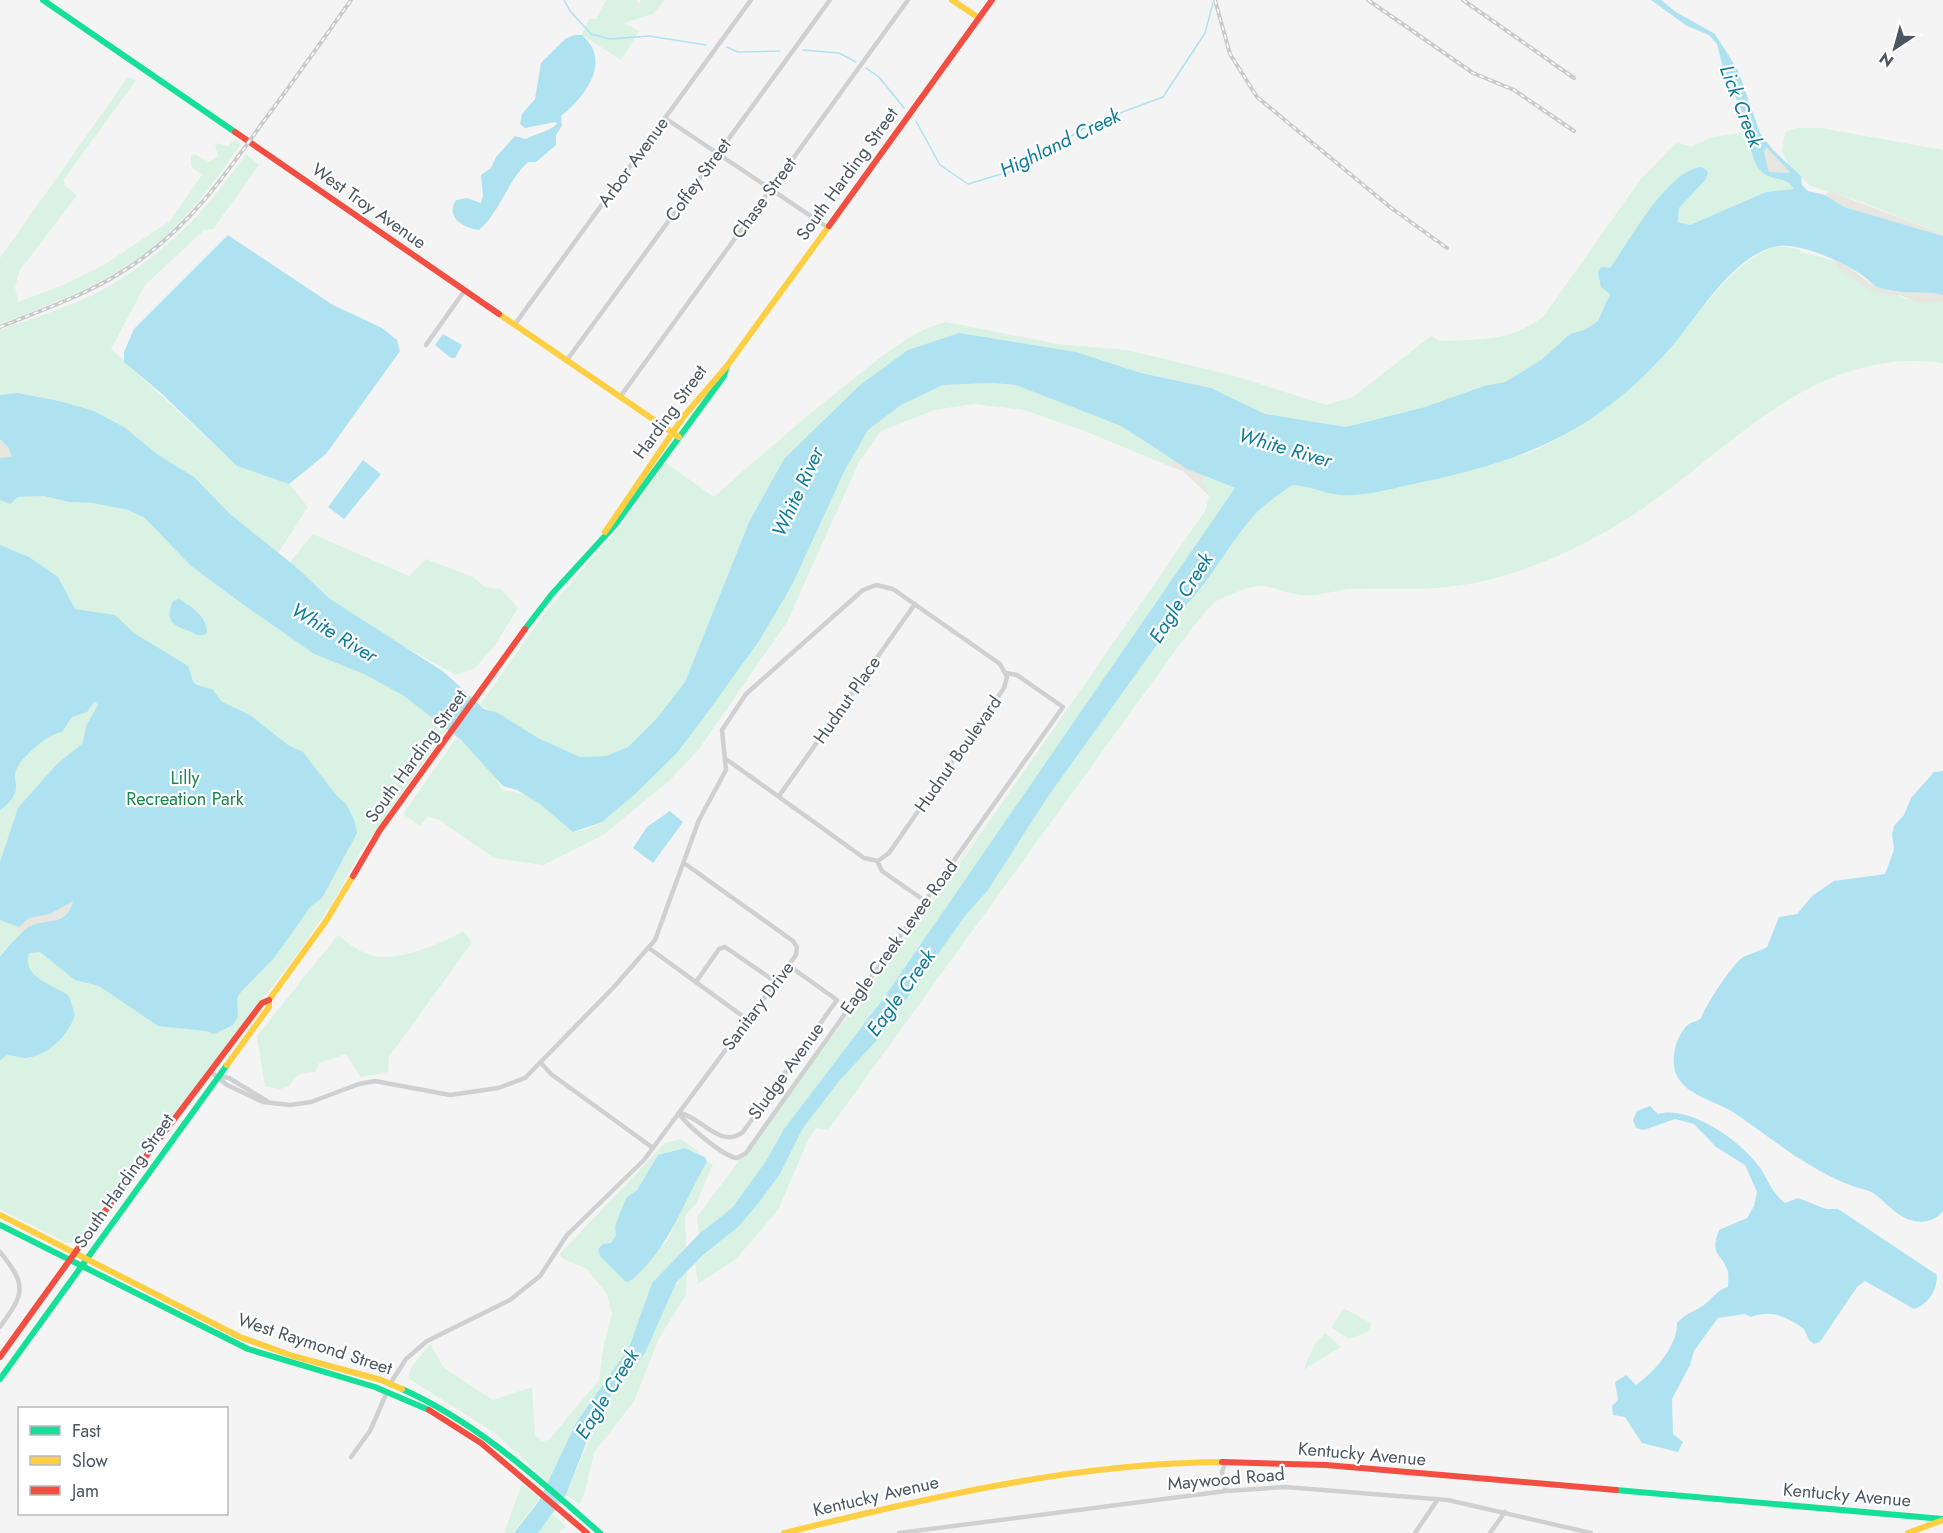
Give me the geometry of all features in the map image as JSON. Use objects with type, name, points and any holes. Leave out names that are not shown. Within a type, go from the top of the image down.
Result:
[{"type":"main road","name":"West Troy Avenue","points":[[43,0],[679,437]]},
{"type":"main road","points":[[952,0],[979,18]]},
{"type":"main road","name":"South Harding Street","points":[[727,366],[992,0]]},
{"type":"main road","name":"Harding Street","points":[[600,540],[715,375],[727,366]]},
{"type":"main road","name":"Harding Street","points":[[600,540],[615,525],[724,376],[727,366]]},
{"type":"main road","name":"South Harding Street","points":[[0,1357],[132,1176],[262,1003],[269,1000],[321,929],[368,849],[506,655],[542,606],[600,540]]},
{"type":"main road","name":"South Harding Street","points":[[0,1379],[269,1007],[269,1000]]},
{"type":"main road","points":[[132,1176],[140,1183]]},
{"type":"main road","name":"West Raymond Street","points":[[0,1215],[240,1336],[388,1388],[454,1424],[481,1443],[587,1533]]},
{"type":"main road","name":"West Raymond Street","points":[[0,1225],[248,1349],[424,1398],[466,1423],[600,1533]]},
{"type":"main road","name":"Kentucky Avenue","points":[[784,1533],[1041,1477],[1144,1464],[1226,1461],[1326,1465],[1943,1520]]},
{"type":"main road","points":[[1908,1533],[1943,1520]]},
{"type":"street","name":"Arbor Avenue","points":[[515,324],[751,0]]},
{"type":"street","name":"Coffey Street","points":[[567,360],[830,0]]},
{"type":"street","name":"Chase Street","points":[[620,397],[908,0]]},
{"type":"street","points":[[665,118],[827,227]]},
{"type":"street","points":[[426,345],[465,290]]},
{"type":"street","name":"Hudnut Boulevard","points":[[212,1072],[229,1078],[267,1101],[284,1105],[305,1104],[358,1084],[375,1081],[450,1095],[512,1084],[525,1078],[649,948],[658,933],[699,820],[726,770],[722,730],[746,694],[863,590],[874,585],[887,586],[915,604],[1000,664],[1006,673],[1005,685],[998,697],[889,854],[877,861]]},
{"type":"street","name":"Hudnut Place","points":[[779,796],[915,604]]},
{"type":"street","name":"Eagle Creek Levee Road","points":[[679,1113],[684,1122],[728,1156],[738,1158],[745,1154],[1063,707],[1017,675],[1006,673]]},
{"type":"street","points":[[726,759],[864,858],[877,861],[882,871],[925,901]]},
{"type":"street","name":"Sanitary Drive","points":[[351,1457],[372,1428],[388,1388],[404,1363],[426,1341],[510,1300],[536,1281],[567,1235],[638,1166],[797,951],[793,941],[684,862]]},
{"type":"street","points":[[696,982],[724,946],[776,982]]},
{"type":"street","points":[[649,948],[748,1020]]},
{"type":"street","name":"Sludge Avenue","points":[[679,1113],[690,1116],[725,1138],[735,1137],[743,1132],[837,1000],[788,965]]},
{"type":"street","points":[[541,1063],[551,1074],[652,1148]]},
{"type":"street","points":[[0,1252],[12,1270],[21,1293],[17,1303],[0,1327]]},
{"type":"street","points":[[1226,1461],[1222,1472],[1226,1491]]},
{"type":"street","name":"Maywood Road","points":[[899,1533],[1226,1491],[1294,1487],[1438,1499],[1505,1512],[1591,1533]]},
{"type":"street","points":[[1415,1533],[1438,1499]]},
{"type":"street","points":[[1490,1533],[1505,1512]]},
{"type":"street","points":[[1561,1533],[1563,1526]]},
{"type":"green space","points":[[606,0],[636,0],[639,4],[641,0],[665,0],[653,14],[624,23],[639,31],[621,60],[582,35],[589,19],[596,19]]},
{"type":"green space","points":[[128,77],[136,80],[64,179],[65,186],[77,195],[20,270],[15,287],[18,302],[61,286],[104,265],[170,221],[202,175],[191,166],[191,156],[194,154],[209,162],[218,156],[215,143],[228,146],[235,139],[241,144],[193,207],[171,231],[142,256],[83,290],[0,324],[0,258]]},
{"type":"green space","points":[[1797,128],[1821,128],[1943,150],[1943,234],[1859,201],[1810,186],[1788,163],[1782,151],[1785,132]]},
{"type":"green space","points":[[1747,132],[1758,168],[1789,182],[1795,189],[1766,192],[1690,225],[1678,222],[1679,208],[1691,194],[1668,187],[1648,215],[1598,321],[1584,330],[1570,334],[1541,360],[1505,382],[1484,386],[1425,407],[1346,427],[1265,414],[1211,388],[1141,373],[1076,352],[1028,346],[819,426],[784,459],[749,522],[685,683],[657,718],[628,747],[606,756],[580,757],[538,738],[480,705],[544,614],[616,531],[666,463],[714,497],[834,394],[884,355],[920,331],[946,322],[1057,344],[1127,350],[1235,376],[1326,405],[1353,397],[1431,336],[1439,341],[1494,338],[1519,331],[1544,316],[1640,180],[1674,145],[1678,143],[1691,147],[1712,137]]},
{"type":"green space","points":[[246,154],[259,165],[213,229],[204,230],[145,285],[111,349],[237,466],[289,484],[308,507],[278,553],[230,514],[194,477],[157,454],[124,427],[95,411],[17,393],[0,395],[0,330],[86,298],[132,272],[186,227],[217,193]]},
{"type":"green space","points":[[1775,246],[1800,249],[1800,252],[1833,260],[1839,269],[1906,299],[1943,301],[1943,363],[1897,362],[1856,370],[1817,385],[1780,405],[1621,523],[1553,558],[1529,567],[1480,582],[1455,586],[1416,589],[1351,589],[1307,595],[1257,586],[1218,600],[1180,644],[828,1130],[817,1128],[809,1138],[778,1210],[736,1259],[698,1284],[695,1263],[738,1227],[780,1174],[803,1128],[840,1080],[879,1038],[965,916],[988,890],[1047,798],[1184,607],[1202,587],[1249,521],[1259,511],[1292,485],[1528,454],[1588,420],[1624,393],[1674,344],[1731,276],[1759,254]]},
{"type":"green space","points":[[992,383],[1016,385],[1121,426],[1171,459],[1172,467],[1082,430],[1024,410],[974,404],[934,410],[881,431],[859,462],[787,622],[699,749],[669,781],[603,835],[543,865],[494,858],[438,819],[427,817],[420,826],[403,814],[457,737],[491,771],[503,791],[523,794],[541,804],[573,832],[585,830],[602,822],[677,753],[702,720],[792,585],[845,470],[868,430],[901,405],[943,385]]},
{"type":"green space","points":[[1206,477],[1235,488],[1228,501],[883,999],[784,1129],[766,1161],[732,1208],[699,1234],[697,1217],[858,1002],[990,817],[893,960],[1205,511],[1209,497],[1202,480]]},
{"type":"green space","name":"Lilly Recreation Park","points":[[44,496],[69,502],[93,503],[128,510],[145,518],[191,566],[241,603],[314,654],[366,675],[404,696],[447,729],[359,854],[335,899],[299,952],[75,1242],[67,1243],[0,1209],[0,500],[10,504],[18,497]]},
{"type":"green space","points":[[313,534],[409,576],[426,559],[473,577],[485,587],[501,589],[518,608],[495,645],[475,668],[456,675],[377,631],[330,599],[290,562]]},
{"type":"green space","points":[[463,931],[472,942],[389,1057],[388,1072],[361,1077],[346,1054],[319,1063],[315,1072],[299,1074],[290,1086],[280,1089],[265,1086],[257,1036],[338,935],[364,953],[384,957],[408,954],[444,941]]},
{"type":"green space","points":[[681,1139],[701,1154],[685,1148],[658,1155],[637,1190],[626,1199],[615,1226],[616,1235],[611,1243],[630,1282],[669,1238],[681,1206],[707,1162],[713,1164],[697,1202],[685,1216],[686,1247],[652,1283],[630,1348],[576,1423],[548,1482],[495,1433],[408,1378],[411,1368],[430,1344],[444,1368],[493,1400],[532,1387],[535,1435],[542,1441],[549,1440],[599,1380],[604,1344],[612,1314],[607,1294],[587,1269],[562,1258],[560,1254],[665,1143]]},
{"type":"green space","points":[[687,1272],[686,1295],[659,1338],[634,1401],[594,1453],[584,1495],[579,1504],[566,1495],[603,1405],[645,1353],[673,1288]]},
{"type":"green space","points":[[1343,1308],[1371,1323],[1370,1331],[1350,1339],[1332,1328]]},
{"type":"green space","points":[[1325,1333],[1341,1347],[1303,1370],[1315,1344]]},
{"type":"green space","points":[[522,1484],[540,1498],[513,1533],[504,1533]]},
{"type":"green space","points":[[553,1514],[566,1527],[558,1533],[537,1533]]},
{"type":"sand","points":[[1766,147],[1792,173],[1769,172],[1764,152]]},
{"type":"sand","points":[[1829,191],[1943,234],[1943,236],[1844,207],[1825,195]]},
{"type":"sand","points":[[1833,260],[1847,266],[1881,289],[1943,295],[1943,301],[1919,303],[1899,295],[1892,296],[1872,291],[1839,269]]},
{"type":"sand","points":[[0,439],[8,447],[13,458],[0,458]]},
{"type":"sand","points":[[1171,459],[1206,477],[1202,480],[1210,497],[1183,471],[1172,467]]},
{"type":"sand","points":[[73,900],[70,908],[61,917],[27,928],[23,934],[10,925],[19,926],[29,918],[50,914]]},
{"type":"water","points":[[1651,0],[1661,0],[1676,12],[1715,34],[1738,70],[1760,133],[1773,150],[1801,176],[1802,185],[1808,191],[1825,195],[1844,207],[1943,236],[1943,295],[1880,288],[1854,270],[1807,249],[1773,247],[1758,253],[1730,275],[1674,344],[1646,374],[1618,399],[1561,437],[1497,463],[1371,493],[1341,495],[1292,485],[1264,506],[1249,521],[1202,587],[1184,607],[1047,798],[988,890],[965,916],[879,1038],[840,1080],[803,1128],[780,1174],[757,1205],[738,1227],[702,1256],[676,1283],[645,1353],[603,1405],[566,1495],[538,1533],[514,1533],[539,1501],[576,1423],[629,1348],[652,1283],[699,1234],[732,1208],[766,1161],[784,1129],[883,999],[1235,488],[1187,469],[1121,426],[1016,385],[992,383],[943,385],[901,405],[868,430],[845,470],[792,585],[759,641],[677,753],[602,822],[573,832],[540,804],[517,790],[503,786],[461,740],[404,696],[366,675],[314,654],[241,603],[191,566],[145,518],[128,510],[93,503],[69,502],[44,496],[18,497],[10,504],[0,500],[0,458],[12,457],[8,447],[0,439],[0,395],[17,393],[59,401],[94,411],[124,427],[157,454],[194,477],[230,514],[296,567],[330,599],[444,672],[484,709],[498,713],[538,738],[580,757],[606,756],[628,747],[657,718],[685,682],[749,522],[784,459],[860,385],[908,350],[959,333],[1076,352],[1141,373],[1211,388],[1265,414],[1346,427],[1425,407],[1484,386],[1505,382],[1541,360],[1570,334],[1584,330],[1598,321],[1610,294],[1601,287],[1598,273],[1601,267],[1610,268],[1650,208],[1676,180],[1689,171],[1702,167],[1708,172],[1706,179],[1679,208],[1678,222],[1690,225],[1766,192],[1794,189],[1787,182],[1768,176],[1759,169],[1747,132],[1748,126],[1723,68],[1717,44],[1709,35],[1687,26]],"holes":[[[1766,147],[1791,173],[1769,172],[1764,152]]]},
{"type":"water","points":[[574,35],[582,35],[591,45],[595,56],[595,67],[587,88],[561,116],[562,126],[556,135],[556,145],[536,162],[528,162],[515,178],[493,214],[479,230],[467,227],[457,221],[454,216],[453,206],[456,200],[467,198],[481,203],[483,196],[481,175],[491,168],[496,157],[515,136],[526,139],[557,124],[556,122],[525,128],[520,124],[522,114],[535,99],[541,63],[565,39]]},
{"type":"water","points":[[228,235],[333,305],[382,328],[397,340],[400,351],[326,454],[289,484],[237,466],[160,392],[124,362],[124,352],[134,329]]},
{"type":"water","points":[[443,334],[462,345],[455,358],[451,358],[435,345]]},
{"type":"water","points":[[363,460],[381,474],[344,519],[328,507]]},
{"type":"water","points":[[0,545],[29,557],[58,577],[75,609],[115,615],[134,633],[188,666],[196,684],[212,689],[222,702],[250,715],[288,745],[303,752],[336,795],[346,804],[354,819],[357,833],[322,898],[311,906],[274,958],[241,992],[237,998],[238,1017],[233,1025],[214,1034],[206,1031],[158,1026],[99,986],[75,980],[40,952],[29,953],[28,962],[34,975],[69,996],[75,1015],[68,1030],[50,1049],[26,1058],[7,1055],[0,1060],[0,957],[32,925],[65,916],[73,901],[50,914],[29,918],[19,927],[0,920],[0,862],[18,808],[57,764],[83,743],[86,726],[98,705],[95,701],[87,712],[72,717],[62,732],[49,737],[27,755],[15,774],[16,791],[8,804],[0,810]]},
{"type":"water","points":[[179,599],[202,617],[207,633],[198,635],[174,624],[170,617],[171,607],[173,601]]},
{"type":"water","points":[[1943,771],[1943,1211],[1933,1219],[1920,1222],[1898,1214],[1871,1192],[1814,1168],[1729,1109],[1687,1088],[1676,1074],[1674,1054],[1684,1028],[1701,1018],[1720,984],[1734,966],[1745,956],[1767,947],[1779,917],[1797,914],[1812,896],[1834,881],[1885,874],[1894,850],[1892,834],[1894,826],[1904,815],[1911,798],[1934,772]]},
{"type":"water","points":[[670,811],[683,822],[653,863],[633,848],[647,827]]},
{"type":"water","points":[[1650,1106],[1658,1114],[1671,1112],[1700,1120],[1729,1138],[1753,1159],[1774,1191],[1785,1203],[1798,1198],[1826,1209],[1838,1209],[1937,1275],[1936,1286],[1931,1296],[1924,1304],[1914,1309],[1865,1281],[1857,1287],[1820,1342],[1814,1344],[1809,1340],[1804,1329],[1792,1321],[1773,1314],[1751,1317],[1745,1314],[1718,1318],[1694,1351],[1690,1365],[1672,1399],[1673,1434],[1683,1442],[1678,1452],[1642,1443],[1625,1417],[1613,1415],[1612,1406],[1618,1400],[1615,1382],[1626,1375],[1636,1385],[1643,1380],[1664,1358],[1674,1340],[1677,1323],[1728,1287],[1728,1272],[1716,1250],[1716,1239],[1719,1230],[1747,1218],[1754,1206],[1757,1192],[1745,1165],[1716,1147],[1694,1124],[1675,1119],[1644,1130],[1636,1128],[1633,1120],[1637,1111]]},
{"type":"water","points":[[685,1148],[705,1157],[707,1162],[674,1226],[655,1256],[629,1282],[625,1281],[600,1256],[598,1249],[603,1244],[611,1243],[616,1235],[615,1226],[626,1198],[637,1190],[658,1155]]},
{"type":"waterway","name":"Highland Creek","points":[[564,0],[570,11],[591,34],[610,39],[649,36],[706,45]]},
{"type":"waterway","name":"Highland Creek","points":[[916,121],[940,165],[968,184],[1015,170],[1093,123],[1163,97],[1205,33],[1213,3]]},
{"type":"waterway","name":"Highland Creek","points":[[727,47],[738,52],[780,51]]},
{"type":"waterway","name":"Highland Creek","points":[[803,50],[839,53],[856,62]]},
{"type":"waterway","name":"Highland Creek","points":[[866,68],[879,77],[904,108]]},
{"type":"railway","points":[[0,327],[98,286],[128,268],[168,237],[203,202],[234,163],[351,0]]},
{"type":"railway","points":[[1215,0],[1230,54],[1257,97],[1390,207],[1447,248]]},
{"type":"railway","points":[[1368,0],[1473,73],[1514,90],[1574,131]]},
{"type":"railway","points":[[1463,0],[1574,78]]},
{"type":"traffic: fast","points":[[43,0],[235,132]]},
{"type":"traffic: fast","points":[[525,629],[552,594],[615,525],[724,376],[727,366]]},
{"type":"traffic: fast","points":[[0,1379],[227,1065]]},
{"type":"traffic: fast","points":[[0,1225],[248,1349],[375,1387],[429,1410]]},
{"type":"traffic: fast","points":[[402,1389],[430,1403],[482,1435],[600,1533]]},
{"type":"traffic: fast","points":[[1616,1490],[1943,1519]]},
{"type":"traffic: slow","points":[[952,0],[979,18]]},
{"type":"traffic: slow","points":[[605,532],[684,416],[727,366],[829,226]]},
{"type":"traffic: slow","points":[[499,314],[679,437]]},
{"type":"traffic: slow","points":[[227,1065],[269,1007],[269,1000],[326,921],[353,876]]},
{"type":"traffic: slow","points":[[0,1215],[240,1337],[293,1356],[381,1380],[402,1389]]},
{"type":"traffic: slow","points":[[784,1533],[947,1495],[1056,1476],[1166,1464],[1222,1462]]},
{"type":"traffic: slow","points":[[1908,1533],[1943,1520]]},
{"type":"traffic: jam","points":[[829,226],[992,0]]},
{"type":"traffic: jam","points":[[235,132],[499,314]]},
{"type":"traffic: jam","points":[[353,876],[380,830],[525,629]]},
{"type":"traffic: jam","points":[[0,1357],[110,1204],[262,1003],[269,1000]]},
{"type":"traffic: jam","points":[[429,1410],[481,1443],[587,1533]]},
{"type":"traffic: jam","points":[[1222,1462],[1326,1465],[1616,1490]]},
{"type":"water label","name":"Lick Creek","points":[[1741,106]]},
{"type":"water label","name":"White River","points":[[1285,448]]},
{"type":"water label","name":"White River","points":[[798,492]]},
{"type":"water label","name":"Eagle Creek","points":[[1181,598]]},
{"type":"water label","name":"White River","points":[[334,633]]},
{"type":"water label","name":"Eagle Creek","points":[[901,993]]},
{"type":"water label","name":"Eagle Creek","points":[[607,1394]]}]
